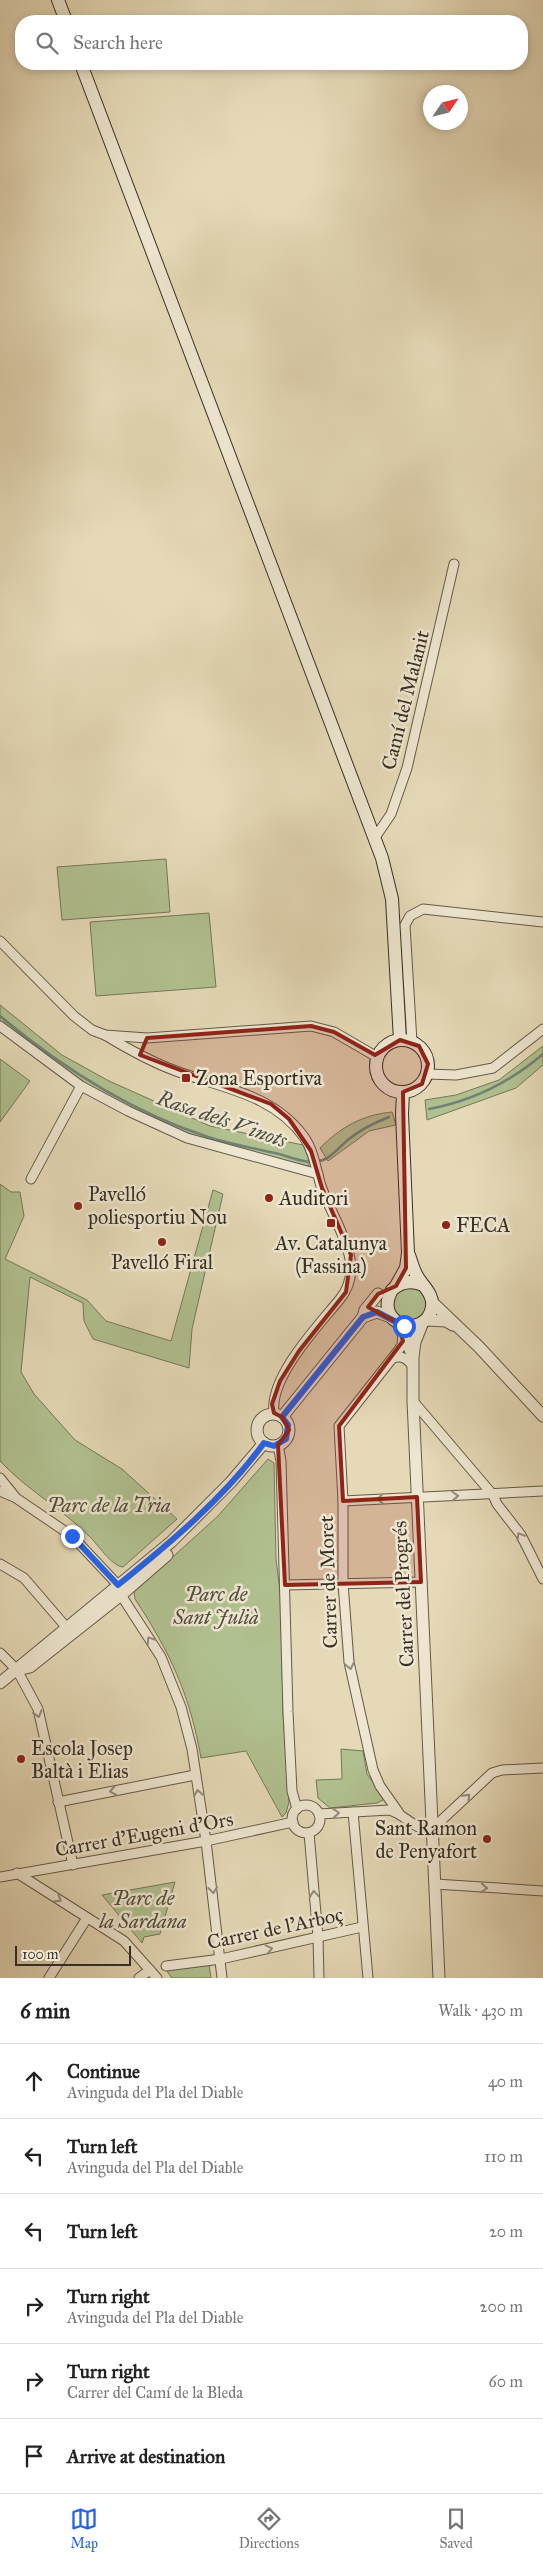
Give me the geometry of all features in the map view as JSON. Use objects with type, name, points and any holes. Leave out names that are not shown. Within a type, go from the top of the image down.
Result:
[{"type":"main road","points":[[58,0],[64,15]]},
{"type":"main road","points":[[83,70],[386,871],[392,899],[406,1041]]},
{"type":"main road","points":[[406,1041],[426,1055],[428,1064],[427,1074],[422,1084],[413,1090],[403,1092],[391,1090],[379,1078],[376,1067],[378,1057],[390,1042],[406,1041]]},
{"type":"main road","points":[[403,1092],[408,1253],[406,1268],[387,1301],[398,1325],[410,1326],[424,1321],[430,1314],[432,1302],[415,1273],[408,1253]]},
{"type":"main road","points":[[378,1294],[409,1281],[423,1285]]},
{"type":"street","name":"Camí del Malanit","points":[[374,839],[391,814],[407,768],[454,564]]},
{"type":"street","points":[[406,1041],[405,925],[410,916],[423,909],[543,922]]},
{"type":"street","points":[[1,942],[74,1016],[92,1030],[175,1071],[271,1104],[289,1119],[304,1138],[311,1151],[322,1188],[351,1255],[350,1278],[346,1292],[299,1351],[280,1381],[272,1404],[278,1415],[288,1425],[288,1435],[271,1445],[238,1475],[171,1542],[119,1590],[30,1667],[17,1670]]},
{"type":"street","points":[[0,1026],[81,1086],[128,1111],[188,1138],[318,1174]]},
{"type":"street","points":[[105,1035],[146,1038],[311,1026],[334,1032],[378,1057]]},
{"type":"street","points":[[427,1074],[456,1075],[493,1068],[543,1029]]},
{"type":"street","points":[[127,1048],[136,1037]]},
{"type":"street","points":[[127,1048],[146,1038]]},
{"type":"street","points":[[140,1055],[146,1038]]},
{"type":"street","points":[[32,1179],[81,1086]]},
{"type":"street","points":[[297,1809],[309,1805],[315,1808],[320,1814],[320,1824],[309,1832],[301,1832],[293,1822],[297,1809],[292,1791],[288,1712],[282,1460],[271,1445],[258,1435],[257,1425],[264,1416],[278,1415],[363,1317],[378,1294]]},
{"type":"street","points":[[432,1302],[462,1330],[543,1416]]},
{"type":"street","points":[[363,1317],[377,1312],[398,1325]]},
{"type":"street","points":[[424,1321],[446,1321],[462,1330]]},
{"type":"street","name":"Carrer del Progrés","points":[[424,1321],[415,1342],[413,1401],[439,1978]]},
{"type":"street","name":"Carrer de Moret","points":[[398,1325],[402,1345],[339,1426],[343,1501],[343,1583],[349,1662],[374,1770],[380,1786],[400,1813],[420,1830],[431,1830]]},
{"type":"street","name":"Carrer del Progrés","points":[[398,1325],[413,1362]]},
{"type":"street","points":[[393,1358],[400,1356],[413,1362]]},
{"type":"street","points":[[413,1401],[493,1494],[497,1504],[521,1535],[543,1579]]},
{"type":"street","points":[[0,1478],[16,1498]]},
{"type":"street","points":[[0,1491],[16,1498],[72,1536],[119,1590],[161,1657],[180,1707],[192,1749],[206,1842],[222,1978]]},
{"type":"street","points":[[343,1501],[543,1491]]},
{"type":"street","points":[[0,1564],[24,1578],[67,1628]]},
{"type":"street","points":[[285,1585],[421,1582]]},
{"type":"street","points":[[0,1683],[17,1670],[26,1660],[119,1590]]},
{"type":"street","points":[[0,1654],[17,1670],[38,1709],[73,1865]]},
{"type":"street","points":[[431,1830],[492,1773],[502,1770],[543,1768]]},
{"type":"street","points":[[58,1802],[195,1775]]},
{"type":"street","points":[[320,1814],[389,1810],[400,1813]]},
{"type":"street","points":[[353,1812],[368,1978]]},
{"type":"street","name":"Carrer d'Eugeni d'Ors","points":[[0,1877],[206,1842],[293,1822]]},
{"type":"street","points":[[309,1832],[318,1937],[319,1978]]},
{"type":"street","points":[[17,1873],[124,1941],[157,1978]]},
{"type":"street","points":[[435,1884],[543,1891]]},
{"type":"street","points":[[49,1978],[87,1918]]},
{"type":"street","name":"Carrer de l'Arboç","points":[[166,1966],[221,1959],[362,1927]]},
{"type":"street","points":[[139,1978],[150,1970]]},
{"type":"highlighted area","points":[[311,1026],[334,1032],[375,1055],[400,1040],[419,1046],[428,1064],[422,1084],[403,1092],[406,1268],[396,1286],[378,1294],[368,1307],[398,1323],[403,1341],[339,1426],[343,1501],[417,1497],[421,1582],[285,1585],[278,1445],[289,1430],[282,1417],[274,1413],[272,1404],[280,1381],[299,1351],[346,1292],[351,1255],[322,1188],[311,1151],[289,1119],[271,1104],[140,1055],[147,1038]]},
{"type":"green space","points":[[166,859],[170,912],[62,920],[57,867]]},
{"type":"green space","points":[[209,913],[216,987],[96,996],[90,922]]},
{"type":"green space","points":[[0,1005],[62,1055],[109,1081],[210,1126],[303,1145],[308,1157],[309,1166],[267,1158],[185,1132],[145,1115],[106,1095],[69,1073],[33,1048],[0,1021]]},
{"type":"green space","points":[[543,1046],[543,1065],[516,1088],[427,1120],[425,1100],[456,1095],[499,1080]]},
{"type":"green space","points":[[0,1059],[30,1081],[0,1122]]},
{"type":"green space","points":[[392,1112],[396,1125],[369,1131],[328,1161],[320,1148],[336,1134],[362,1119]]},
{"type":"green space","name":"Parc de la Tria","points":[[0,1184],[11,1192],[20,1192],[24,1216],[5,1259],[87,1300],[106,1321],[171,1341],[213,1190],[223,1194],[192,1329],[189,1368],[93,1339],[84,1321],[83,1303],[30,1277],[21,1372],[34,1394],[75,1440],[122,1469],[177,1519],[123,1567],[114,1563],[78,1526],[21,1481],[0,1461]]},
{"type":"green space","points":[[410,1287],[422,1292],[427,1304],[422,1316],[410,1321],[398,1316],[393,1304],[398,1292]]},
{"type":"green space","name":"Parc de Sant Julià","points":[[268,1459],[274,1463],[276,1559],[281,1599],[283,1713],[289,1802],[286,1813],[282,1817],[246,1751],[201,1758],[185,1694],[159,1637],[135,1599],[134,1592],[218,1516]]},
{"type":"green space","points":[[341,1749],[363,1751],[367,1774],[385,1799],[377,1803],[330,1808],[318,1798],[316,1780],[342,1779]]},
{"type":"green space","name":"Parc de la Sardana","points":[[175,1882],[160,1934],[144,1937],[142,1943],[102,1895]]},
{"type":"green space","points":[[209,1965],[211,1978],[172,1978],[166,1970]]},
{"type":"waterway","name":"Rasa dels Vinots","points":[[0,1016],[48,1053],[98,1086],[152,1115],[180,1127],[225,1142],[299,1160],[317,1162],[330,1156],[363,1129],[389,1117]]},
{"type":"waterway","points":[[429,1109],[475,1096],[517,1074],[543,1054]]},
{"type":"place","name":"Zona Esportiva","points":[[186,1078]]},
{"type":"place","name":"Auditori","points":[[269,1198]]},
{"type":"place","name":"Pavelló poliesportiu Nou","points":[[78,1206]]},
{"type":"place","name":"Av. Catalunya (Fassina)","points":[[331,1223]]},
{"type":"place","name":"FECA","points":[[446,1225]]},
{"type":"place","name":"Pavelló Firal","points":[[162,1242]]},
{"type":"place","name":"Escola Josep Baltà i Elias","points":[[21,1759]]},
{"type":"place","name":"Sant Ramon de Penyafort","points":[[487,1839]]},
{"type":"route","points":[[72,1536],[118,1585],[171,1542],[250,1462],[264,1443],[274,1446],[286,1439],[289,1430],[286,1420],[282,1417],[363,1317],[369,1313],[377,1312],[393,1318],[404,1326]]}]
